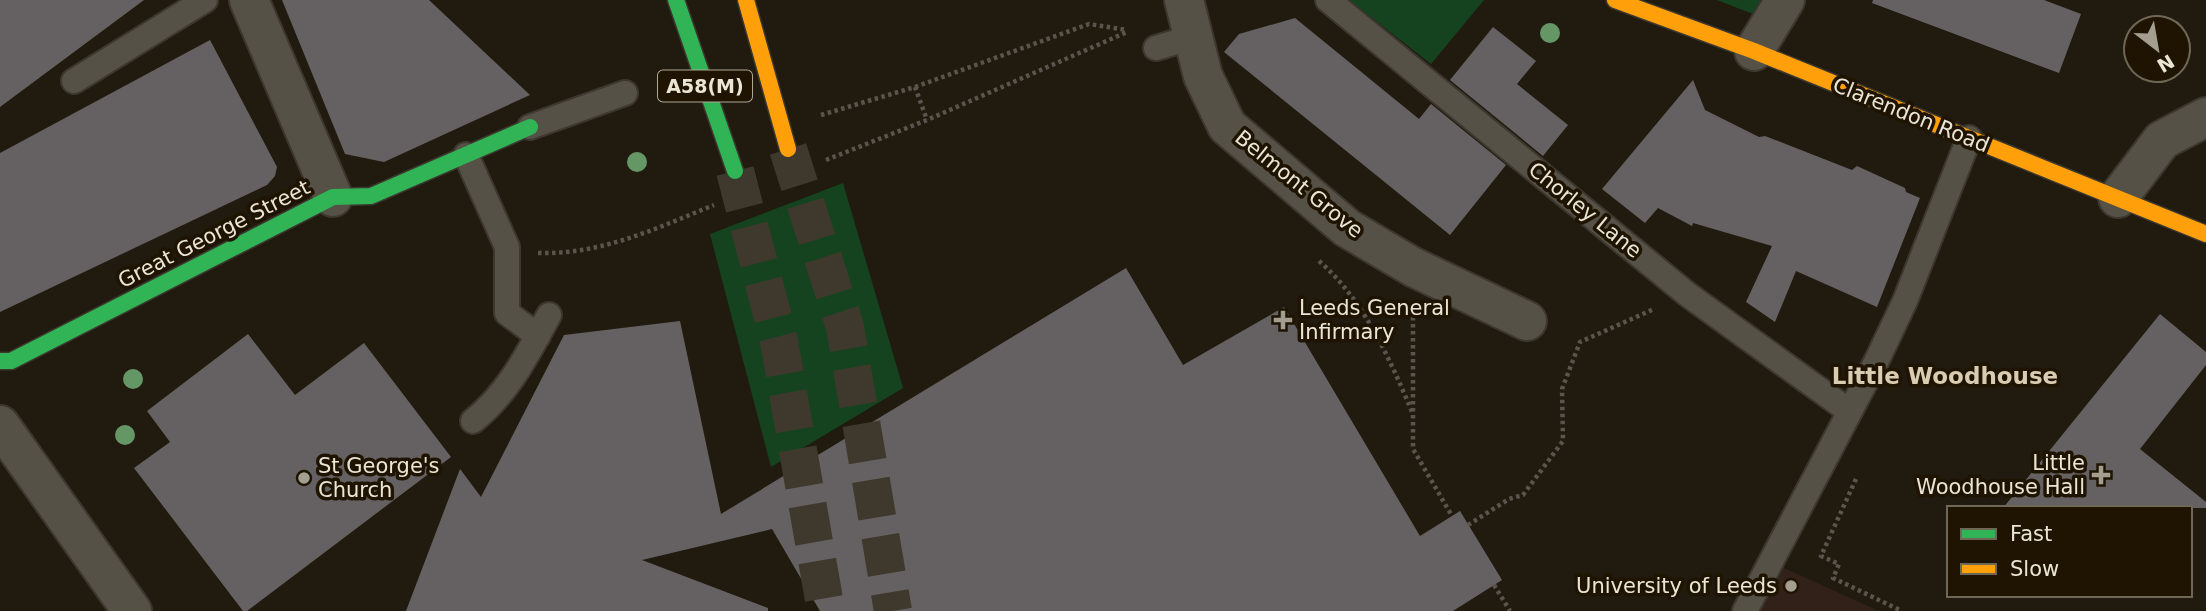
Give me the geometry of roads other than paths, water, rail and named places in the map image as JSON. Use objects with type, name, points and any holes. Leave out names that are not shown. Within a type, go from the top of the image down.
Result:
[{"type":"main road","name":"A58(M)","points":[[676,0],[735,172]]},
{"type":"main road","name":"A58(M)","points":[[746,0],[788,149]]},
{"type":"main road","name":"Clarendon Road","points":[[1615,0],[1754,51],[2206,234]]},
{"type":"main road","name":"Great George Street","points":[[0,361],[11,361],[333,197],[370,196],[530,127]]},
{"type":"street","points":[[249,0],[333,197]]},
{"type":"street","name":"Belmont Grove","points":[[1185,0],[1203,76],[1227,126],[1347,228],[1413,267],[1527,320]]},
{"type":"street","points":[[1754,51],[1785,0]]},
{"type":"street","points":[[2118,198],[2162,140],[2206,117]]},
{"type":"street","points":[[3,437],[132,611]]},
{"type":"lane","points":[[74,81],[205,0]]},
{"type":"lane","name":"Chorley Lane","points":[[1328,0],[1687,294],[1849,411]]},
{"type":"lane","points":[[1156,48],[1193,37]]},
{"type":"lane","points":[[530,127],[625,93]]},
{"type":"lane","points":[[1745,611],[1905,300],[1969,138]]},
{"type":"lane","points":[[466,155],[507,247],[507,313],[544,325],[513,380],[495,404],[473,421]]},
{"type":"tunnel","points":[[788,149],[845,327],[893,611]]},
{"type":"tunnel","points":[[735,171],[779,341],[826,611]]},
{"type":"place","name":"Leeds General Infirmary","points":[[1283,320]]},
{"type":"place","name":"Little Woodhouse Hall","points":[[2101,475]]},
{"type":"place","name":"St George's Church","points":[[304,478]]},
{"type":"place","name":"University of Leeds","points":[[1791,586]]},
{"type":"district","name":"Little Woodhouse","points":[[1945,376]]}]
